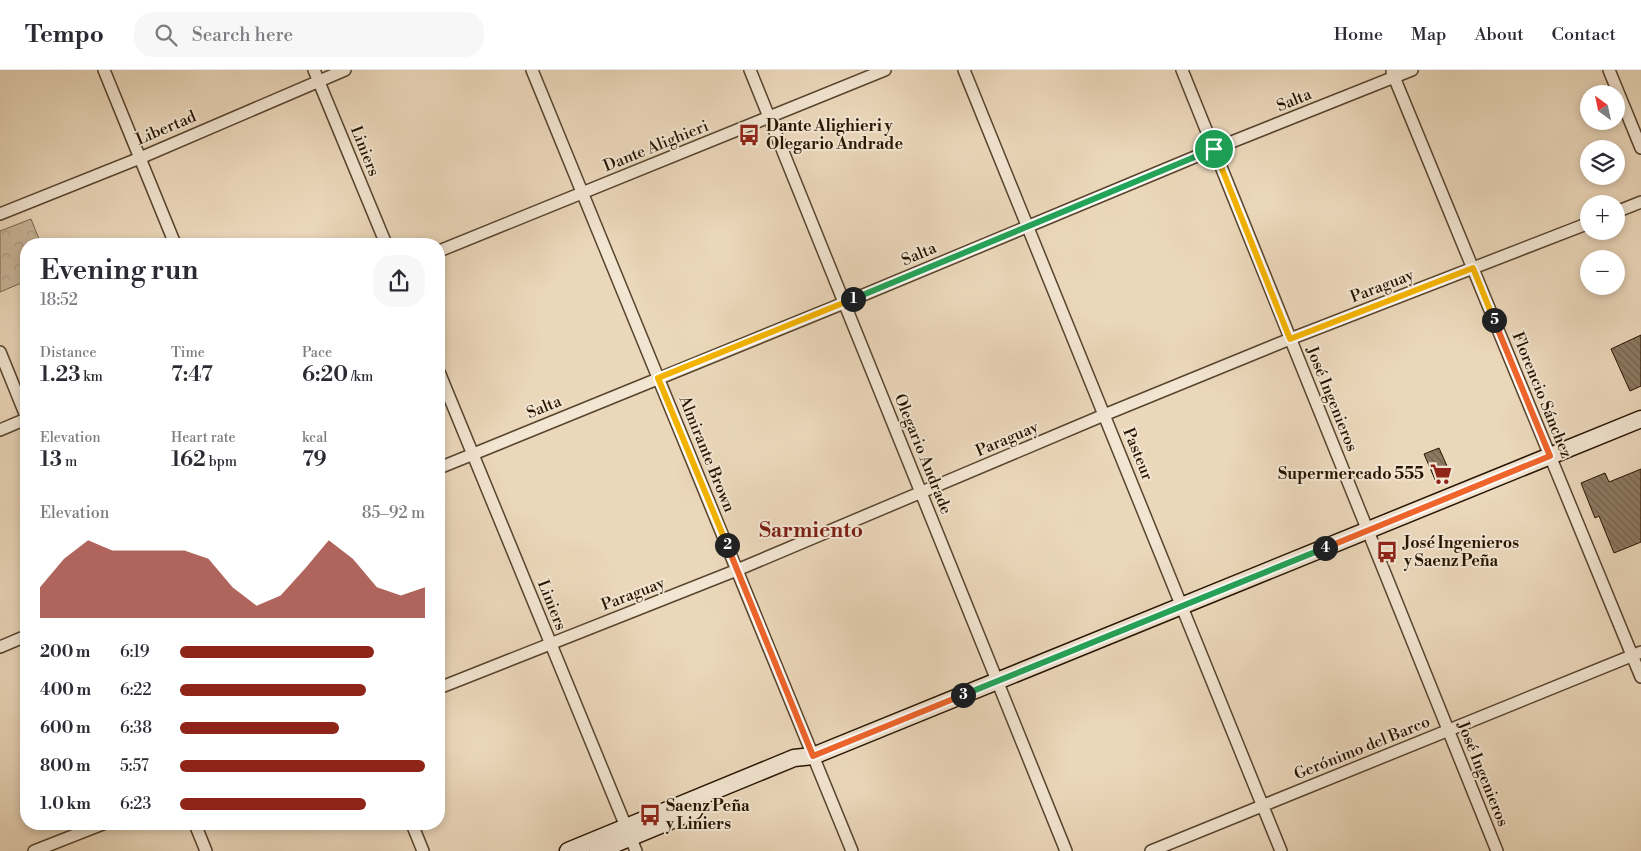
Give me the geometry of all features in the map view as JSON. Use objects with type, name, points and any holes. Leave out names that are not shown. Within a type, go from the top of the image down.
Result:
[{"type":"main road","points":[[598,851],[631,839],[794,758],[813,756],[1641,419]]},
{"type":"main road","points":[[568,851],[631,839]]},
{"type":"street","points":[[104,70],[173,238]]},
{"type":"street","name":"Libertad","points":[[0,214],[140,158],[316,75],[344,70]]},
{"type":"street","name":"Almirante Brown","points":[[532,70],[852,851]]},
{"type":"street","name":"Olegario Andrade","points":[[750,70],[1066,851]]},
{"type":"street","name":"Dante Alighieri","points":[[445,250],[885,70]]},
{"type":"street","name":"Pasteur","points":[[964,70],[1281,851]]},
{"type":"street","name":"José Ingenieros","points":[[1182,70],[1497,851]]},
{"type":"street","name":"Salta","points":[[445,465],[844,303],[1393,74],[1412,70]]},
{"type":"street","points":[[1609,70],[1641,148]]},
{"type":"street","name":"Florencio Sánchez","points":[[1393,74],[1550,456],[1637,654],[1641,677]]},
{"type":"street","name":"Liniers","points":[[316,75],[384,238]]},
{"type":"street","points":[[1625,208],[1641,202]]},
{"type":"street","name":"Paraguay","points":[[445,686],[737,570],[1104,415],[1290,339],[1580,226]]},
{"type":"street","points":[[0,352],[20,402]]},
{"type":"street","name":"Liniers","points":[[445,387],[631,839]]},
{"type":"street","points":[[0,430],[20,420]]},
{"type":"street","points":[[0,647],[20,639]]},
{"type":"street","name":"Gerónimo del Barco","points":[[1151,851],[1637,654]]},
{"type":"street","points":[[34,851],[87,830]]},
{"type":"street","points":[[197,830],[206,851]]},
{"type":"street","points":[[414,830],[423,851]]},
{"type":"green space","points":[[31,219],[39,238],[20,238],[20,284],[0,292],[0,231]]},
{"type":"building","points":[[1641,335],[1641,386],[1630,391],[1611,349]]},
{"type":"building","points":[[1439,448],[1451,475],[1436,482],[1424,454]]},
{"type":"building","points":[[1641,469],[1641,542],[1614,553],[1599,516],[1595,518],[1581,483],[1605,473],[1609,482]]},
{"type":"place","name":"Dante Alighieri y Olegario Andrade","points":[[749,135]]},
{"type":"place","name":"Supermercado 555","points":[[1441,474]]},
{"type":"place","name":"José Ingenieros y Saenz Peña","points":[[1387,552]]},
{"type":"place","name":"Saenz Peña y Liniers","points":[[650,815]]},
{"type":"district","name":"Sarmiento","points":[[811,531]]},
{"type":"route","points":[[1214,149],[1290,339],[1473,268],[1550,456],[813,756],[658,378],[1214,149]]}]
